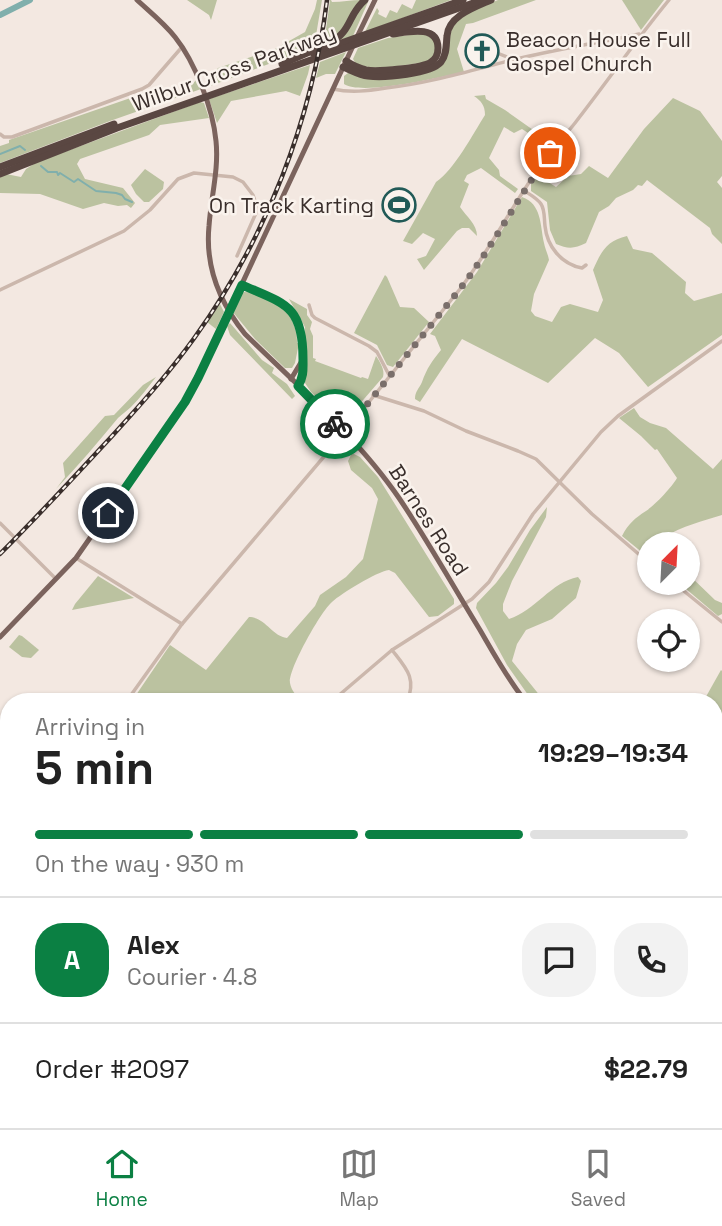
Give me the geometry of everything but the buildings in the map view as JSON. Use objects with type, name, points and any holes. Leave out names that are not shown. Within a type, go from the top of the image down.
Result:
[{"type":"highway","points":[[311,55],[322,51],[342,35],[354,12],[365,0]]},
{"type":"highway","name":"Wilbur Cross Parkway","points":[[365,39],[463,0]]},
{"type":"highway","name":"Wilbur Cross Parkway","points":[[322,51],[482,0]]},
{"type":"highway","points":[[344,64],[356,73],[376,76],[424,71],[439,65],[444,57],[447,32],[452,23],[468,11],[491,0]]},
{"type":"highway","points":[[344,64],[364,70],[382,71],[425,65],[432,61],[438,50],[435,38],[424,31],[365,39]]},
{"type":"highway","name":"Wilbur Cross Parkway","points":[[209,93],[311,55]]},
{"type":"highway","name":"Wilbur Cross Parkway","points":[[0,167],[311,55]]},
{"type":"highway","name":"Wilbur Cross Parkway","points":[[0,174],[198,97]]},
{"type":"main road","name":"Barnes Road","points":[[137,0],[183,47],[197,75],[211,118],[216,139],[216,174],[208,238],[211,267],[217,289],[233,320],[371,461],[389,484],[520,693]]},
{"type":"main road","points":[[0,636],[76,558],[185,402],[375,0]]},
{"type":"main road","points":[[242,285],[279,300],[296,318],[302,334],[303,359],[303,375],[298,386]]},
{"type":"main road","points":[[291,379],[303,359]]},
{"type":"street","points":[[132,693],[182,624],[344,433],[471,274],[550,153],[669,0]]},
{"type":"street","points":[[333,89],[359,92],[411,85],[513,60],[641,34]]},
{"type":"street","points":[[475,40],[513,60]]},
{"type":"street","points":[[0,134],[12,137],[142,89],[149,85],[183,47]]},
{"type":"street","points":[[0,290],[124,231],[147,213],[178,179],[194,173],[233,177],[247,186],[255,200],[256,213],[237,256]]},
{"type":"street","points":[[523,191],[541,203],[548,242],[555,252],[574,267],[582,268],[586,265]]},
{"type":"street","points":[[309,305],[315,318],[377,352],[389,375]]},
{"type":"street","points":[[342,693],[393,650],[480,593],[533,514],[601,432],[618,416],[722,341]]},
{"type":"street","points":[[373,394],[424,411],[530,456],[637,553]]},
{"type":"street","points":[[0,523],[57,580]]},
{"type":"street","points":[[76,558],[182,624]]},
{"type":"street","points":[[689,595],[722,622]]},
{"type":"street","points":[[393,650],[410,674],[411,693]]},
{"type":"green space","points":[[187,0],[217,0],[211,20],[209,15]]},
{"type":"green space","points":[[317,0],[322,0],[314,47],[205,88],[218,68],[275,49],[305,32]]},
{"type":"green space","points":[[330,0],[362,0],[335,39],[324,44]]},
{"type":"green space","points":[[416,0],[451,0],[365,32],[377,8],[378,14],[386,18],[390,10],[397,13],[402,4],[412,9]]},
{"type":"green space","points":[[498,0],[536,0],[466,24],[457,49],[464,72],[384,87],[353,87],[344,84],[344,76],[348,73],[445,60],[451,32],[458,20]]},
{"type":"green space","points":[[622,0],[664,0],[641,30]]},
{"type":"green space","points":[[366,1],[368,2],[353,36],[340,40],[355,15]]},
{"type":"green space","points":[[423,33],[436,41],[435,56],[427,62],[376,69],[356,64],[353,59],[358,48],[388,38]]},
{"type":"green space","points":[[346,52],[335,74],[316,78],[320,62]]},
{"type":"green space","points":[[310,65],[300,96],[286,91],[231,101],[217,123],[209,99]]},
{"type":"green space","points":[[196,80],[201,89],[0,163],[0,146],[9,143],[9,140],[142,94],[154,101],[185,93]]},
{"type":"green space","points":[[485,95],[486,99],[553,144],[551,148],[522,129],[514,133],[504,127],[489,158],[499,170],[500,176],[518,189],[515,193],[481,168],[467,175],[464,181],[469,184],[460,207],[473,224],[477,236],[469,228],[457,231],[424,270],[417,259],[426,256],[435,239],[423,233],[412,244],[403,241],[436,182],[456,161],[485,115],[482,104],[474,96]]},
{"type":"green space","points":[[673,98],[700,111],[722,141],[722,176],[717,182],[722,188],[722,244],[710,228],[647,180],[642,186],[638,185],[616,198],[599,212],[586,243],[571,248],[556,244],[550,230],[547,202],[531,191],[531,184],[537,175],[556,187],[568,176],[581,174],[589,166],[608,178],[644,129]]},
{"type":"green space","points":[[200,102],[204,103],[209,118],[160,125],[149,135],[80,159],[77,164],[85,179],[123,188],[135,203],[131,208],[127,205],[104,203],[83,209],[40,194],[0,193],[0,177],[6,174],[21,177],[26,169],[37,162]]},
{"type":"green space","points":[[145,169],[164,182],[163,189],[149,202],[144,202],[131,185]]},
{"type":"green space","points":[[522,197],[529,200],[537,210],[549,260],[534,294],[531,311],[535,316],[552,322],[561,307],[570,304],[598,312],[603,300],[593,270],[605,248],[627,236],[633,249],[652,253],[686,282],[685,293],[694,301],[722,293],[722,335],[648,387],[619,353],[595,338],[548,383],[462,339],[420,402],[415,399],[432,361],[441,350],[435,336],[430,334],[477,272]]},
{"type":"green space","points":[[385,275],[400,307],[414,308],[429,322],[393,367],[387,365],[377,345],[354,333]]},
{"type":"green space","points":[[244,292],[273,300],[288,314],[299,343],[292,368],[285,368],[255,339],[232,311]]},
{"type":"green space","points":[[289,299],[307,309],[307,315],[312,322],[310,329],[315,361],[368,379],[376,356],[382,366],[383,377],[345,421],[311,392],[305,383],[305,327]]},
{"type":"green space","points":[[220,304],[224,312],[216,329],[207,322]]},
{"type":"green space","points":[[230,323],[262,360],[274,368],[272,373],[287,384],[295,396],[292,399],[230,335],[227,326]]},
{"type":"green space","points":[[156,377],[56,489],[65,477],[63,463],[105,416],[114,415],[143,385]]},
{"type":"green space","points":[[634,408],[640,417],[666,428],[713,469],[722,459],[722,515],[673,532],[637,532],[637,548],[622,536],[632,522],[650,508],[677,478],[657,449],[619,418]]},
{"type":"green space","points":[[352,453],[360,457],[378,477],[454,599],[454,604],[438,616],[429,617],[395,573],[389,570],[351,588],[327,608],[294,666],[290,683],[295,693],[137,693],[170,645],[206,670],[249,617],[260,620],[277,634],[287,638],[315,606],[320,595],[346,577],[363,559],[378,499],[372,488],[351,470],[348,461]]},
{"type":"green space","points":[[547,507],[546,517],[512,581],[503,604],[503,611],[509,619],[527,610],[568,580],[578,577],[581,581],[576,598],[552,619],[526,630],[517,644],[512,661],[538,693],[527,693],[507,665],[476,608],[477,603],[508,567]]},
{"type":"green space","points":[[98,576],[134,598],[72,610],[75,604]]},
{"type":"green space","points":[[700,586],[722,603],[722,614],[718,616],[693,595],[700,595]]},
{"type":"green space","points":[[19,635],[39,650],[31,658],[22,657],[9,647]]},
{"type":"green space","points":[[721,670],[722,693],[708,693]]},
{"type":"waterway","points":[[0,15],[30,0]]},
{"type":"waterway","points":[[0,154],[20,146],[25,150]]},
{"type":"waterway","points":[[41,166],[48,172],[57,172],[58,175],[60,173],[74,182],[78,179],[96,191],[116,193],[132,202]]},
{"type":"railway","points":[[0,554],[166,375],[220,299],[264,219],[282,177],[310,90],[327,0]]},
{"type":"way so far","points":[[335,424],[344,433],[460,289],[550,153]]},
{"type":"place","name":"Beacon House Full Gospel Church","points":[[482,51]]},
{"type":"place","name":"On Track Karting","points":[[399,205]]},
{"type":"route","points":[[108,513],[185,402],[242,285],[279,300],[294,314],[302,334],[303,350],[303,375],[298,386],[335,424]]}]
